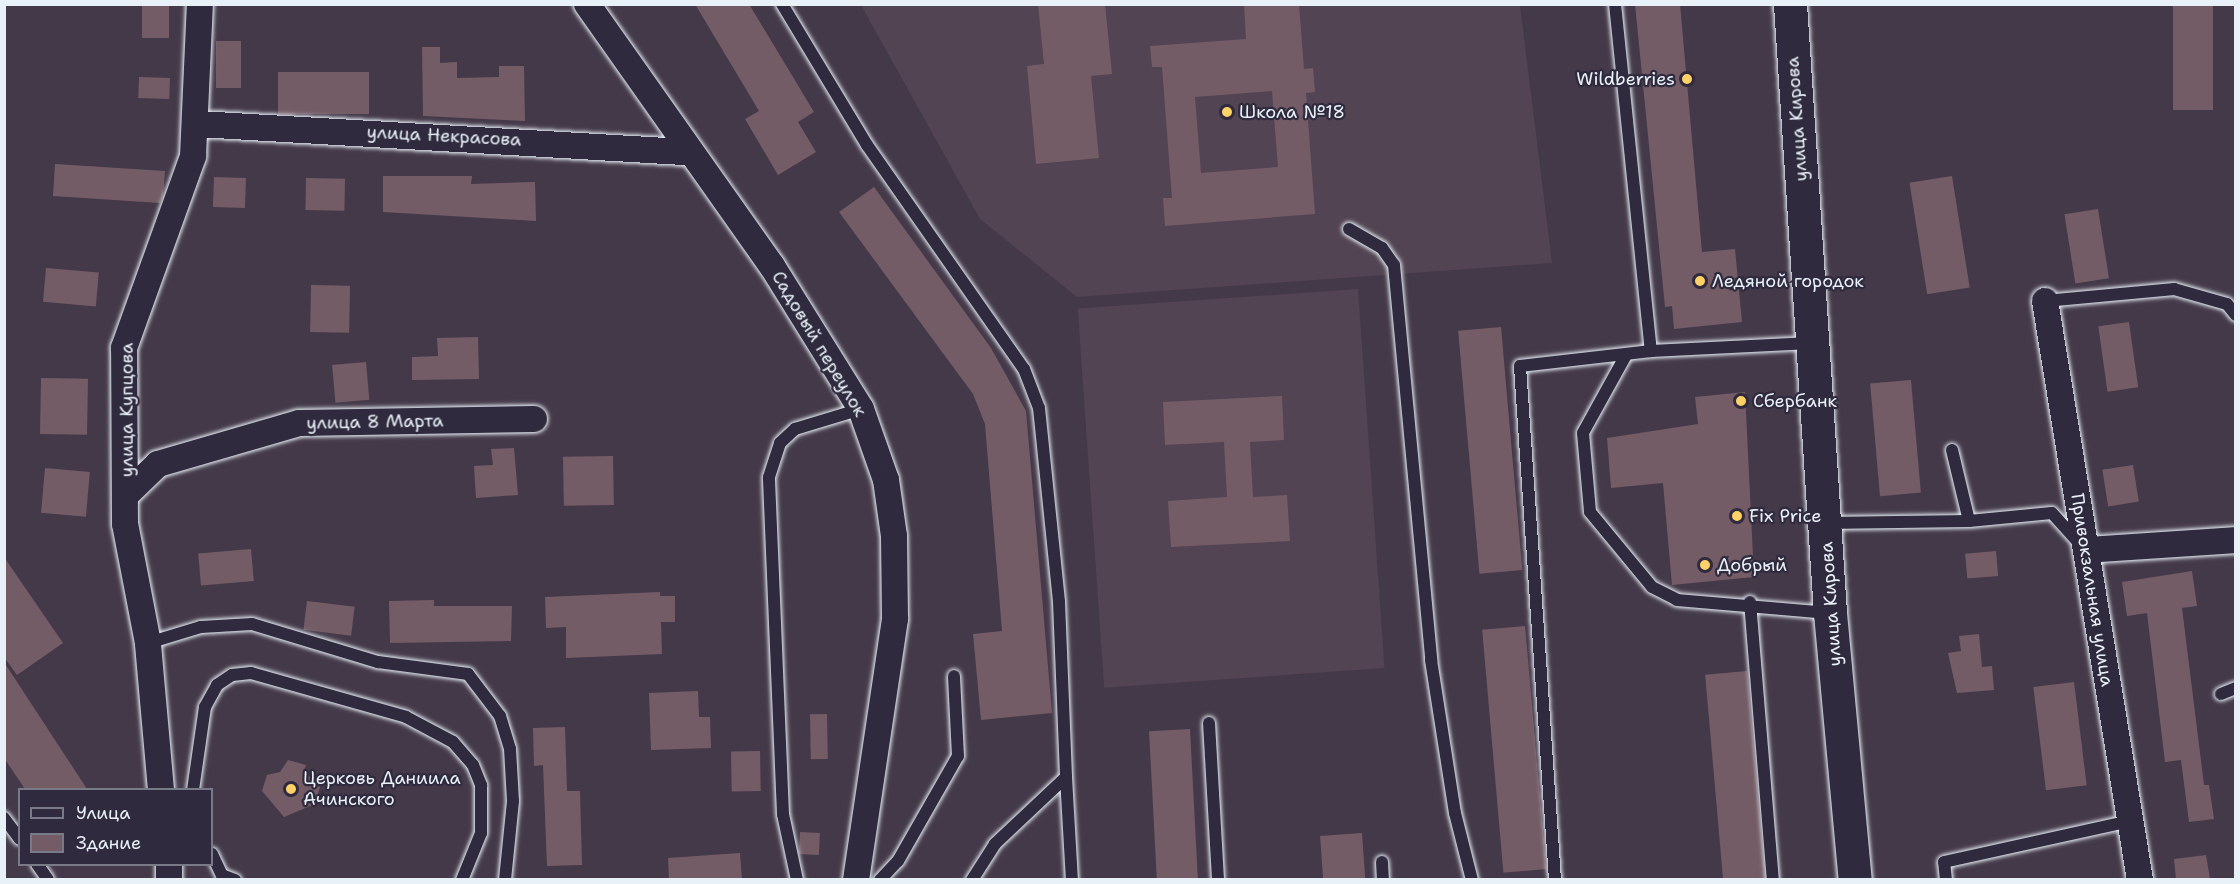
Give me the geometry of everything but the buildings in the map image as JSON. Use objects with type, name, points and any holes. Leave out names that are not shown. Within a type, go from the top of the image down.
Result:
[{"type":"main road","name":"улица Кирова","points":[[1790,4],[1830,613],[1854,879]]},
{"type":"street","name":"улица Купцова","points":[[161,788],[148,643],[129,559],[124,348],[137,301],[185,184],[198,124],[200,4]]},
{"type":"street","name":"Садовый переулок","points":[[587,4],[689,152],[772,266],[861,409],[886,480],[896,577],[890,662],[855,879]]},
{"type":"street","name":"улица Некрасова","points":[[198,124],[689,152]]},
{"type":"street","name":"Привокзальная улица","points":[[2045,301],[2140,879]]},
{"type":"street","name":"улица 8 Марта","points":[[127,494],[158,464],[299,423],[534,419]]},
{"type":"street","points":[[2086,550],[2235,540]]},
{"type":"lane","points":[[782,4],[867,145],[1018,359],[1039,408],[1059,602],[1072,879]]},
{"type":"lane","points":[[1616,4],[1651,351]]},
{"type":"lane","points":[[1349,230],[1382,248],[1394,265],[1431,660],[1455,813],[1472,879]]},
{"type":"lane","points":[[2045,301],[2174,289],[2228,304],[2235,315]]},
{"type":"lane","points":[[1555,879],[1520,366],[1651,351],[1812,343]]},
{"type":"lane","points":[[1626,355],[1583,433],[1590,512],[1652,586],[1677,600],[1750,602],[1830,613]]},
{"type":"lane","points":[[797,879],[783,814],[769,477],[780,444],[795,429],[861,409]]},
{"type":"lane","points":[[1952,450],[1969,521]]},
{"type":"lane","points":[[1824,523],[1969,521],[2052,513],[2086,550]]},
{"type":"lane","points":[[1750,602],[1773,879]]},
{"type":"lane","points":[[148,643],[201,627],[252,624],[378,662],[468,674],[500,716],[510,749],[513,801],[504,879]]},
{"type":"lane","points":[[193,788],[205,707],[217,685],[232,675],[251,674],[406,717],[453,742],[473,765],[481,784],[481,833],[462,879]]},
{"type":"lane","points":[[880,879],[898,861],[958,756],[954,676]]},
{"type":"lane","points":[[2221,694],[2235,688]]},
{"type":"lane","points":[[1209,723],[1218,879]]},
{"type":"lane","points":[[972,879],[995,844],[1066,777]]},
{"type":"lane","points":[[4,818],[18,836]]},
{"type":"lane","points":[[1946,879],[1944,862],[2130,821]]},
{"type":"lane","points":[[213,857],[221,877],[235,879]]},
{"type":"lane","points":[[1382,862],[1383,879]]},
{"type":"lane","points":[[38,866],[48,879]]},
{"type":"shaded area","name":"Школа №18","points":[[861,5],[1520,5],[1552,263],[1077,297],[980,219]]},
{"type":"shaded area","points":[[1358,289],[1385,668],[1104,688],[1078,309]]},
{"type":"place","name":"Wildberries","points":[[1687,79]]},
{"type":"place","name":"Школа №18","points":[[1227,112]]},
{"type":"place","name":"Ледяной городок","points":[[1700,281]]},
{"type":"place","name":"Сбербанк","points":[[1741,401]]},
{"type":"place","name":"Fix Price","points":[[1737,516]]},
{"type":"place","name":"Добрый","points":[[1705,565]]},
{"type":"place","name":"Церковь Даниила Ачинского","points":[[291,789]]}]
